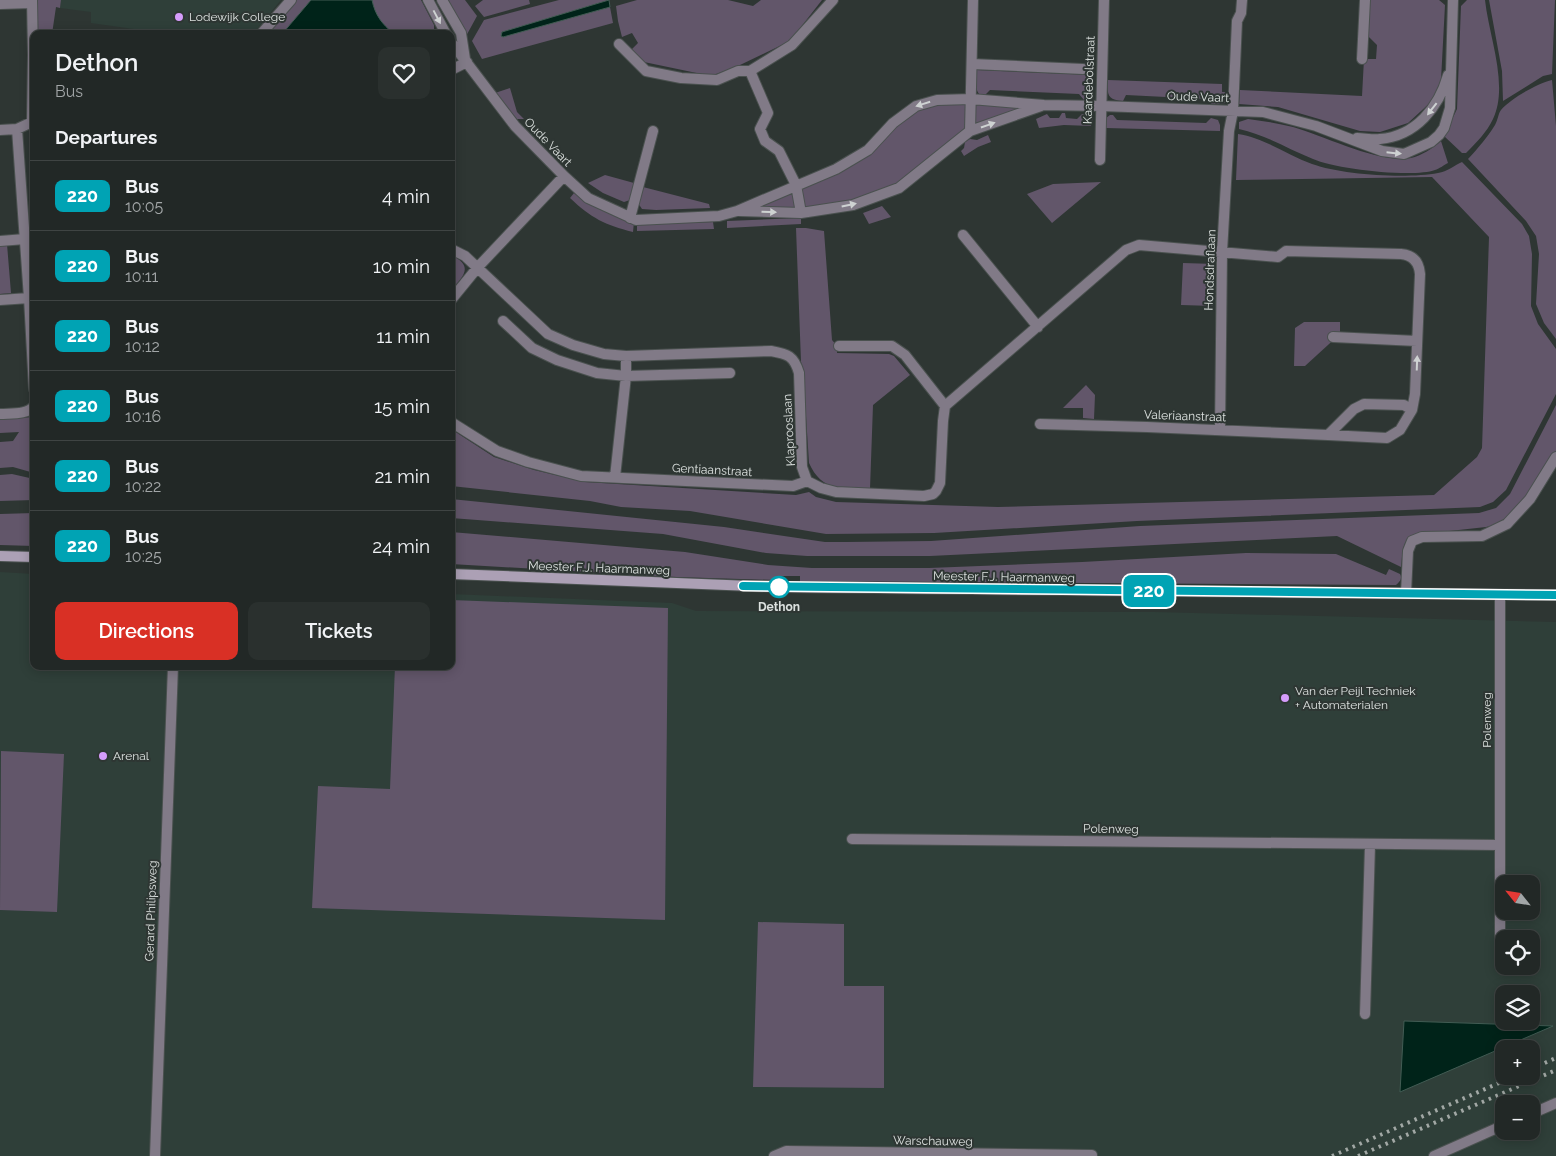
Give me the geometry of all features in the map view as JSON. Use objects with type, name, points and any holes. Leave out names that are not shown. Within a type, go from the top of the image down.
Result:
[{"type":"main road","points":[[0,556],[30,557]]},
{"type":"main road","name":"Meester F.J. Haarmanweg","points":[[455,574],[778,587],[1556,595]]},
{"type":"street","points":[[265,30],[291,0]]},
{"type":"street","points":[[428,0],[444,30]]},
{"type":"street","name":"Oude Vaart","points":[[442,0],[460,33],[466,61]]},
{"type":"street","points":[[618,44],[646,71],[681,78],[717,80],[738,71],[750,71],[792,45],[833,0]]},
{"type":"street","points":[[970,131],[973,0]]},
{"type":"street","name":"Kaardebolstraat","points":[[1100,160],[1104,0]]},
{"type":"street","name":"Hondsdraflaan","points":[[1220,430],[1222,252],[1229,131],[1233,111],[1237,21],[1241,13],[1242,0]]},
{"type":"street","points":[[1362,59],[1365,0]]},
{"type":"street","name":"Oude Vaart","points":[[455,47],[514,126],[564,176],[588,198],[636,220],[719,216],[738,211],[836,169],[868,150],[893,123],[916,106],[937,100],[971,99],[1044,105],[1263,112],[1290,118],[1382,151],[1404,154],[1431,142],[1439,135],[1448,118],[1450,108],[1453,0]]},
{"type":"street","points":[[0,4],[32,1],[33,30]]},
{"type":"street","points":[[455,68],[466,61]]},
{"type":"street","points":[[972,64],[1083,69]]},
{"type":"street","name":"Oude Vaart","points":[[1348,138],[1380,139],[1401,134],[1412,128],[1437,103],[1446,84],[1451,65]]},
{"type":"street","points":[[750,71],[768,112],[760,129],[765,141],[779,151],[796,185],[801,212]]},
{"type":"street","name":"Oude Vaart","points":[[738,211],[801,212],[853,205],[899,188],[970,131],[1044,105]]},
{"type":"street","points":[[0,130],[17,129],[30,123]]},
{"type":"street","points":[[17,129],[30,316]]},
{"type":"street","points":[[630,218],[653,131]]},
{"type":"street","points":[[455,295],[478,267],[564,176]]},
{"type":"street","points":[[963,235],[1038,327]]},
{"type":"street","points":[[0,241],[25,239]]},
{"type":"street","points":[[839,346],[892,346],[905,355],[945,406],[1126,250],[1139,245],[1222,252]]},
{"type":"street","name":"Klaprooslaan","points":[[455,251],[465,256],[478,267],[548,334],[573,345],[604,354],[626,356],[771,351],[786,353],[796,361],[799,372],[802,467],[807,481],[821,488],[836,492],[924,496],[933,494],[939,488],[941,479],[942,421],[945,406]]},
{"type":"street","name":"Valeriaanstraat","points":[[1040,424],[1387,438],[1400,430],[1412,410],[1415,394],[1420,268],[1413,258],[1407,255],[1286,252],[1278,257],[1222,252]]},
{"type":"street","points":[[0,300],[29,298]]},
{"type":"street","points":[[503,321],[532,348],[556,360],[597,373],[626,376],[730,373]]},
{"type":"street","points":[[1334,337],[1418,340]]},
{"type":"street","points":[[616,477],[626,376],[626,356]]},
{"type":"street","points":[[1328,436],[1354,409],[1364,404],[1404,405],[1412,410]]},
{"type":"street","points":[[0,414],[26,412],[30,410]]},
{"type":"street","name":"Gentiaanstraat","points":[[455,425],[497,451],[528,462],[581,476],[793,486],[807,481]]},
{"type":"street","points":[[1406,593],[1408,551],[1412,542],[1422,537],[1482,536],[1507,524],[1530,499],[1556,457]]},
{"type":"street","name":"Polenweg","points":[[1500,595],[1500,930]]},
{"type":"street","name":"Gerard Philipsweg","points":[[155,1156],[173,670]]},
{"type":"street","name":"Polenweg","points":[[852,839],[1500,845]]},
{"type":"street","points":[[1365,1014],[1370,845]]},
{"type":"street","points":[[1540,1110],[1556,1103]]},
{"type":"street","points":[[1434,1156],[1495,1130]]},
{"type":"street","name":"Warschauweg","points":[[774,1156],[786,1150],[1092,1155]]},
{"type":"shaded area","points":[[37,0],[61,0],[60,8],[56,7],[53,30],[37,30]]},
{"type":"shaded area","name":"Lodewijk College","points":[[61,0],[281,0],[256,30],[141,30],[91,23],[91,12],[60,8]]},
{"type":"shaded area","points":[[295,0],[311,0],[285,30],[269,30]]},
{"type":"shaded area","points":[[311,0],[372,0],[380,19],[389,30],[285,30]]},
{"type":"shaded area","points":[[372,0],[421,0],[434,25],[434,30],[388,30],[374,10]]},
{"type":"shaded area","points":[[444,0],[465,0],[477,16],[465,38]]},
{"type":"shaded area","points":[[483,0],[529,0],[530,4],[484,17],[475,6]]},
{"type":"shaded area","points":[[559,0],[609,0],[502,32],[501,36],[610,7],[613,23],[482,59],[472,41],[484,20]]},
{"type":"shaded area","points":[[609,0],[610,7],[501,36],[502,32]]},
{"type":"shaded area","points":[[637,0],[728,0],[753,6],[761,0],[822,0],[790,41],[740,65],[711,76],[644,62],[637,57],[631,50],[638,43],[632,33],[622,37],[616,6]]},
{"type":"shaded area","points":[[1369,0],[1439,0],[1445,5],[1441,80],[1432,101],[1408,123],[1380,132],[1360,131],[1278,107],[1239,104],[1240,90],[1362,96],[1364,59],[1376,59],[1377,45],[1367,35]]},
{"type":"shaded area","points":[[1467,0],[1485,0],[1499,76],[1499,91],[1497,106],[1491,124],[1466,153],[1462,153],[1444,136],[1457,109],[1461,6]]},
{"type":"shaded area","points":[[1489,0],[1555,0],[1552,74],[1543,76],[1503,101],[1502,71]]},
{"type":"shaded area","points":[[977,70],[1093,75],[1093,96],[1084,100],[1079,94],[990,90],[983,97],[977,89]]},
{"type":"shaded area","points":[[1108,80],[1222,84],[1222,92],[1230,92],[1230,96],[1227,102],[1219,104],[1212,104],[1206,99],[1126,95],[1123,101],[1111,98]]},
{"type":"shaded area","points":[[1552,80],[1556,126],[1556,339],[1544,323],[1536,304],[1539,254],[1536,236],[1526,221],[1468,159],[1489,134],[1505,106],[1539,84]]},
{"type":"shaded area","points":[[510,88],[517,112],[524,119],[517,119],[495,93]]},
{"type":"shaded area","points":[[937,100],[1044,105],[970,131],[899,188],[853,205],[737,211],[868,150],[893,123]]},
{"type":"shaded area","points":[[1062,113],[1065,113],[1066,118],[1077,119],[1082,114],[1090,114],[1093,117],[1091,126],[1064,125],[1039,128],[1036,119],[1047,114],[1050,118],[1059,118]]},
{"type":"shaded area","points":[[1113,115],[1117,120],[1206,123],[1211,118],[1218,120],[1220,131],[1106,128],[1106,118]]},
{"type":"shaded area","points":[[1248,119],[1293,127],[1368,153],[1398,159],[1419,155],[1441,141],[1448,163],[1435,170],[1424,172],[1393,173],[1324,163],[1268,138],[1239,129],[1239,122]]},
{"type":"shaded area","points":[[1238,134],[1267,143],[1312,164],[1340,171],[1392,176],[1425,175],[1445,171],[1462,162],[1522,224],[1529,236],[1532,254],[1531,306],[1538,324],[1556,349],[1556,394],[1506,490],[1493,502],[1480,507],[1137,521],[934,533],[826,534],[690,511],[621,507],[590,501],[455,486],[455,432],[494,457],[534,470],[585,482],[796,495],[809,492],[816,497],[836,502],[998,507],[1434,495],[1477,457],[1482,448],[1489,237],[1432,177],[1236,180]]},
{"type":"shaded area","points":[[988,135],[991,142],[978,147],[964,156],[961,151],[964,148],[965,142],[970,139],[977,140]]},
{"type":"shaded area","points":[[605,175],[634,183],[630,200],[624,202],[603,193],[588,183]]},
{"type":"shaded area","points":[[1101,182],[1052,223],[1027,194],[1053,184]]},
{"type":"shaded area","points":[[643,187],[709,204],[710,208],[642,209],[638,203]]},
{"type":"shaded area","points":[[574,193],[588,203],[634,222],[633,232],[614,227],[592,216],[570,198]]},
{"type":"shaded area","points":[[882,206],[891,217],[869,224],[863,213]]},
{"type":"shaded area","points":[[801,218],[801,224],[727,228],[727,221]]},
{"type":"shaded area","points":[[713,222],[714,229],[637,231],[637,224]]},
{"type":"shaded area","points":[[796,228],[824,231],[832,340],[837,346],[837,353],[889,354],[894,356],[910,375],[873,405],[870,489],[842,488],[827,484],[814,472],[809,463],[801,362]]},
{"type":"shaded area","points":[[0,244],[7,244],[11,293],[0,294]]},
{"type":"shaded area","points":[[455,257],[465,267],[460,280],[455,286]]},
{"type":"shaded area","points":[[1183,263],[1215,264],[1213,306],[1181,305]]},
{"type":"shaded area","points":[[1304,322],[1340,322],[1340,334],[1305,366],[1294,366],[1295,328]]},
{"type":"shaded area","points":[[1086,385],[1095,395],[1094,419],[1083,418],[1083,408],[1063,408]]},
{"type":"shaded area","points":[[1556,405],[1556,451],[1540,481],[1506,519],[1496,525],[1486,527],[1413,535],[1404,545],[1401,567],[1337,536],[930,556],[807,556],[766,553],[663,534],[455,518],[455,499],[724,527],[825,542],[931,541],[1140,526],[1479,513],[1496,508],[1510,494]]},
{"type":"shaded area","points":[[30,417],[30,472],[13,467],[0,468],[0,442],[13,441],[19,432],[0,433],[0,419]]},
{"type":"shaded area","points":[[12,474],[30,478],[30,500],[0,501],[0,475]]},
{"type":"shaded area","points":[[30,513],[30,546],[0,545],[0,514]]},
{"type":"shaded area","points":[[455,532],[685,552],[768,565],[812,568],[929,568],[1246,553],[1336,554],[1386,575],[1389,569],[1400,574],[1401,577],[1396,585],[800,581],[800,576],[777,576],[776,580],[676,577],[455,564]]},
{"type":"shaded area","points":[[0,572],[30,574],[30,670],[455,670],[455,594],[672,603],[696,611],[1155,612],[1556,622],[1556,1156],[0,1156]]},
{"type":"shaded area","points":[[455,600],[668,608],[665,920],[312,908],[318,786],[390,789],[395,670],[455,670]]},
{"type":"shaded area","points":[[1,751],[64,754],[57,912],[0,910]]},
{"type":"shaded area","points":[[758,922],[844,924],[844,986],[884,986],[884,1088],[753,1087]]},
{"type":"shaded area","points":[[1404,1021],[1495,1024],[1495,1030],[1540,1030],[1540,1026],[1553,1026],[1521,1040],[1495,1040],[1495,1051],[1400,1092]]},
{"type":"railway","points":[[1540,1065],[1556,1058]]},
{"type":"railway","points":[[1358,1156],[1556,1070]]},
{"type":"railway","points":[[1332,1156],[1495,1085]]},
{"type":"bus line","name":"220","points":[[743,586],[1556,595]]},
{"type":"place","name":"Lodewijk College","points":[[179,17]]},
{"type":"place","name":"Dethon","points":[[779,587]]},
{"type":"place","name":"Van der Peijl Techniek + Automaterialen","points":[[1285,698]]},
{"type":"place","name":"Arenal","points":[[103,756]]}]
